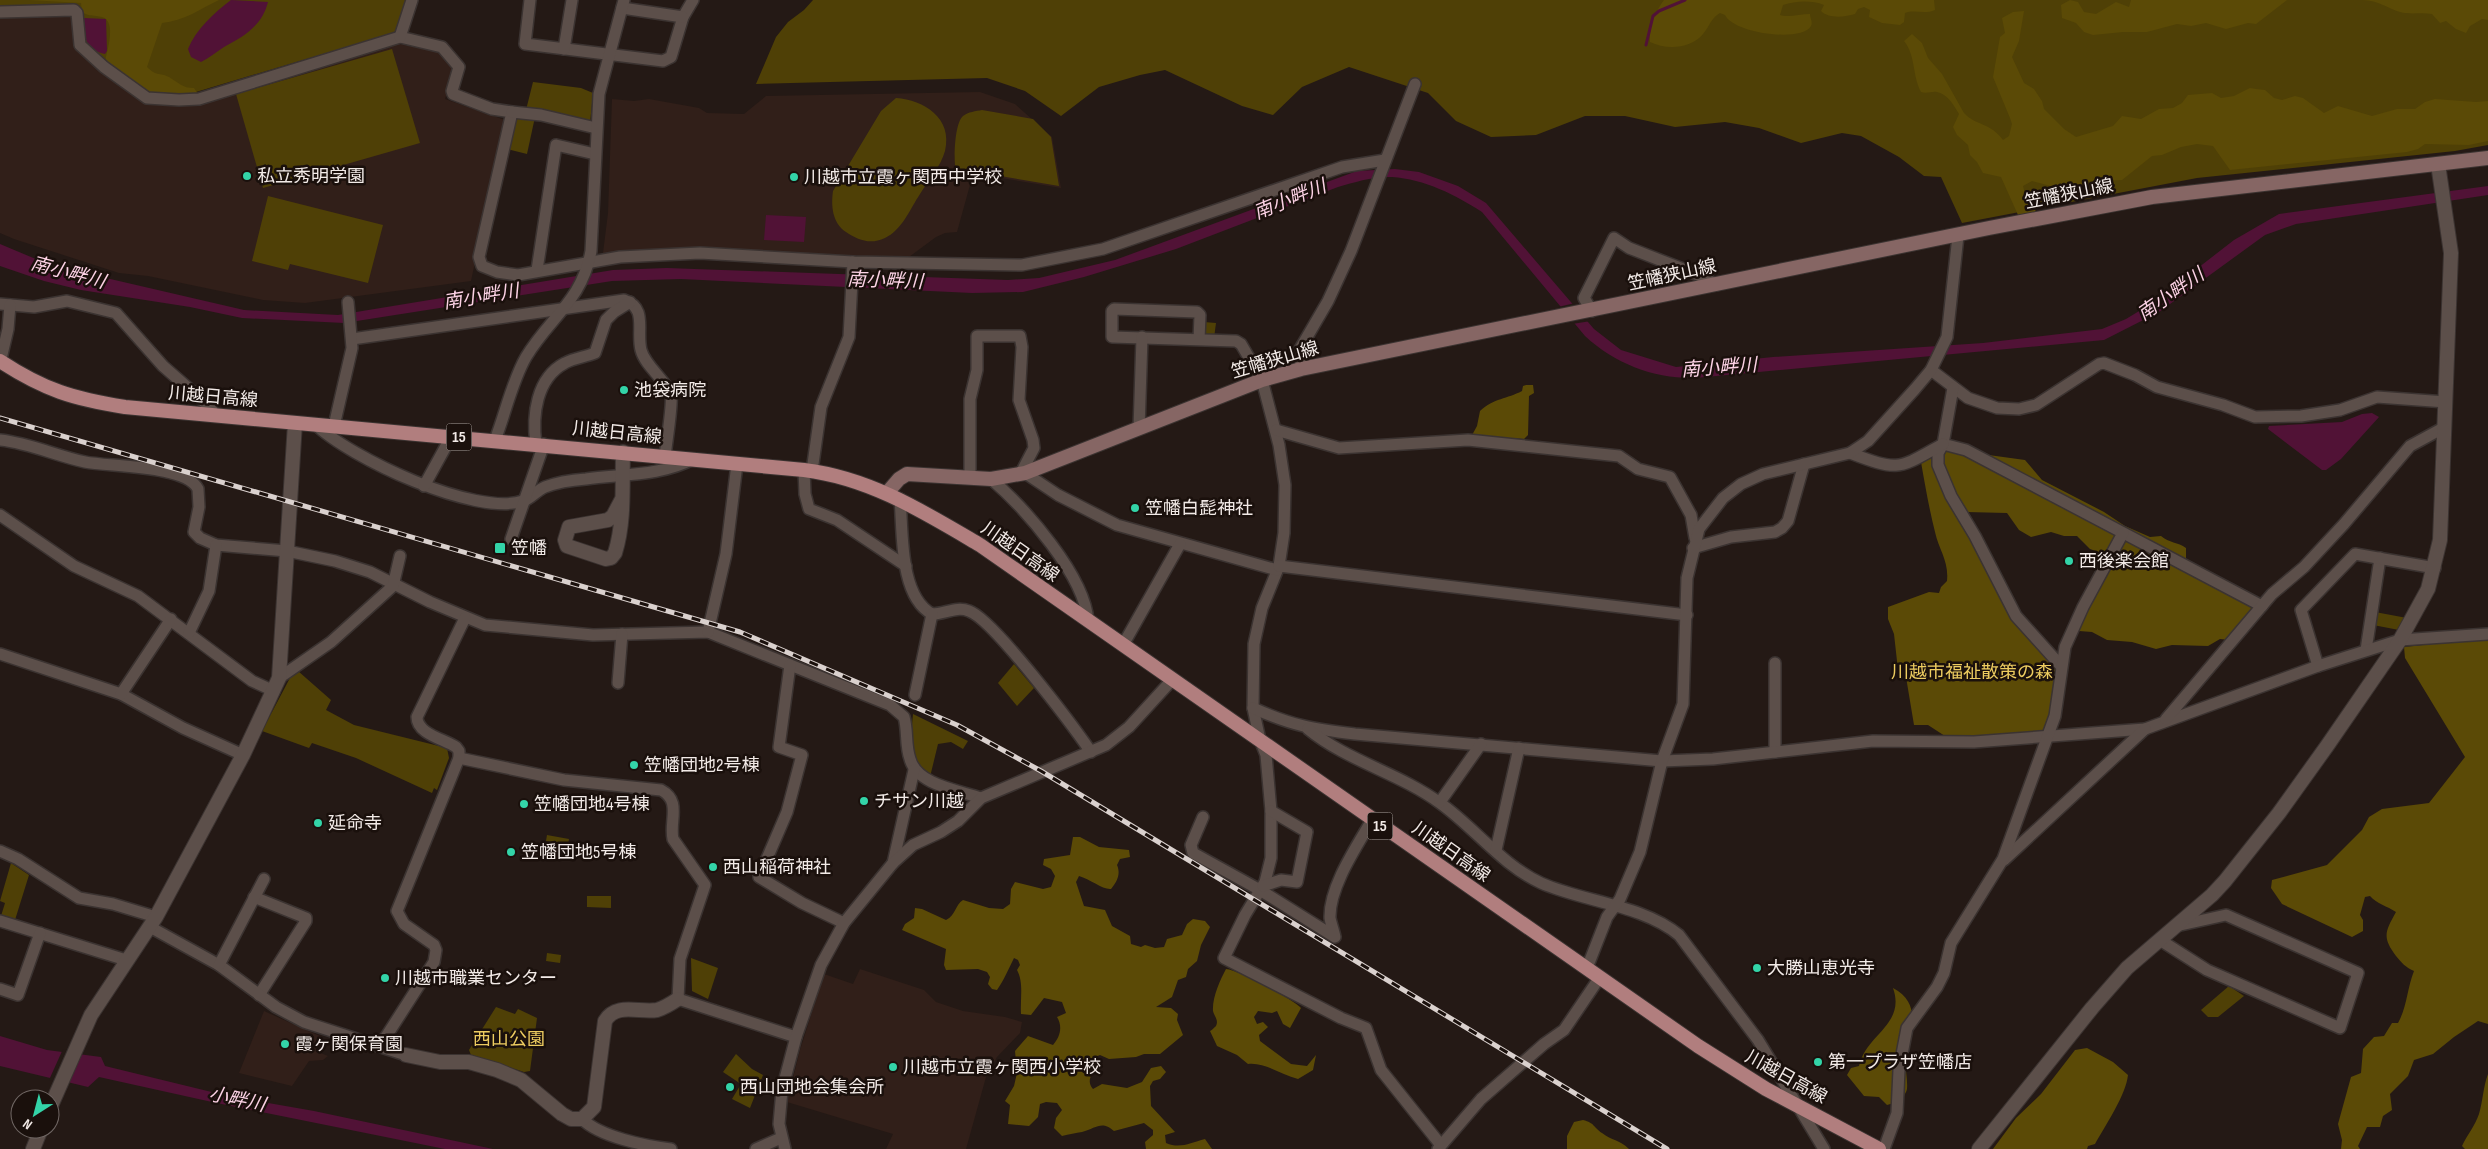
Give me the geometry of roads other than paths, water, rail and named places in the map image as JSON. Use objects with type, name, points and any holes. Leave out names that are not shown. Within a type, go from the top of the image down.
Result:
[{"type":"main road","name":"笠幡狭山線","points":[[894,496],[899,479],[907,474],[991,479],[1025,473],[1262,380],[1301,369],[2152,197],[2488,158]]},
{"type":"main road","name":"川越日高線","points":[[0,362],[26,379],[68,396],[125,408],[540,444],[808,470],[858,481],[894,496],[980,545],[1372,820],[1723,1062],[1798,1106],[1879,1149]]},
{"type":"street","points":[[400,37],[412,0]]},
{"type":"street","points":[[530,0],[525,44],[663,61],[671,57],[683,17],[693,0]]},
{"type":"street","points":[[564,49],[572,0]]},
{"type":"street","points":[[495,440],[524,361],[541,335],[568,305],[588,264],[596,128],[601,83],[623,4],[683,17]]},
{"type":"street","points":[[0,12],[74,10],[77,13],[80,45],[104,67],[147,98],[199,100],[400,37],[442,47],[459,67],[452,92],[458,97],[492,109],[541,115],[596,128]]},
{"type":"street","points":[[1301,369],[1300,349],[1328,301],[1351,251],[1415,84]]},
{"type":"street","points":[[512,112],[479,257],[482,266],[497,272],[518,274],[645,254],[700,253],[853,264],[1022,265],[1103,249],[1342,166],[1385,163]]},
{"type":"street","points":[[536,270],[556,145],[595,154]]},
{"type":"street","points":[[1979,1149],[2092,1008],[2127,968],[2225,881],[2279,813],[2400,640],[2428,589],[2435,568],[2440,540],[2450,253],[2446,211],[2438,164]]},
{"type":"street","points":[[1694,543],[1714,508],[1736,488],[1764,474],[1850,454],[1868,441],[1931,369],[1947,338],[1958,236]]},
{"type":"street","points":[[1590,311],[1584,298],[1614,238],[1629,248],[1684,269],[1716,285]]},
{"type":"street","points":[[853,264],[849,337],[821,407],[804,494],[809,509],[837,520],[906,566]]},
{"type":"street","points":[[352,340],[568,305],[624,300],[630,302],[637,308],[640,320],[641,350],[671,396],[665,457]]},
{"type":"street","points":[[0,362],[8,329],[5,304],[34,307],[67,301],[116,313],[162,366],[211,408],[214,415]]},
{"type":"street","points":[[334,426],[352,348],[348,302]]},
{"type":"street","points":[[511,539],[540,444],[533,417],[536,402],[552,375],[564,364],[595,353],[606,320],[614,312],[630,302]]},
{"type":"street","points":[[1199,340],[1200,315],[1197,312],[1114,309],[1112,312],[1112,337],[1199,340],[1236,341],[1241,344],[1262,380],[1276,430],[1285,485],[1284,533],[1278,568],[1262,608],[1254,644],[1254,708],[1260,740],[1266,755],[1271,811],[1271,858],[1262,888],[1245,915],[1224,958],[1341,1018],[1366,1028],[1381,1070],[1439,1147],[1481,1099],[1544,1044],[1564,1030],[1600,977]]},
{"type":"street","points":[[970,478],[970,399],[977,370],[977,336],[1021,337],[1019,400],[1034,448],[1022,471],[1058,495],[1117,525],[1180,544],[1196,546],[1278,568],[1687,615]]},
{"type":"street","points":[[1139,429],[1142,338]]},
{"type":"street","points":[[1931,369],[1968,398],[1997,408],[2030,408],[2099,364],[2104,363],[2135,375],[2157,387],[2223,405],[2255,418],[2301,416],[2340,410],[2377,397],[2446,402]]},
{"type":"street","points":[[1953,388],[1943,444],[1938,453],[1938,465],[1951,496],[1975,536],[2016,616],[2061,666]]},
{"type":"street","points":[[58,1089],[91,1015],[153,922],[243,755],[277,684],[295,423]]},
{"type":"street","points":[[315,424],[344,447],[424,486],[475,499],[500,503],[524,501],[544,487],[586,479],[622,476],[676,467],[693,460]]},
{"type":"street","points":[[2165,720],[2272,594],[2304,567],[2344,524],[2410,446],[2445,427]]},
{"type":"street","points":[[1276,430],[1339,448],[1468,440],[1619,456],[1638,469],[1670,478],[1691,516],[1694,543],[1687,578],[1684,704],[1662,761],[1640,852],[1620,900],[1614,906],[1586,968]]},
{"type":"street","points":[[424,486],[451,437]]},
{"type":"street","points":[[0,440],[87,462],[128,464],[190,480],[198,489],[199,507],[194,532],[200,538],[216,545],[287,551],[335,561],[370,572],[393,586],[485,625],[594,635],[708,632],[898,710],[904,717],[906,724],[907,747],[914,770],[893,863]]},
{"type":"street","points":[[1850,454],[1890,467],[1903,466],[1943,444],[1966,450],[2262,606]]},
{"type":"street","points":[[622,499],[616,512],[608,520],[569,527],[565,540],[567,546],[606,559],[611,558],[615,553],[619,534],[622,499],[623,452]]},
{"type":"street","points":[[708,632],[726,554],[737,464]]},
{"type":"street","points":[[1694,543],[1775,532],[1782,528],[1788,521],[1804,464]]},
{"type":"street","points":[[991,479],[1015,500],[1048,539],[1081,595],[1087,608],[1088,622]]},
{"type":"street","points":[[894,496],[911,588],[918,602],[932,614]]},
{"type":"street","points":[[0,515],[74,566],[138,596],[252,681],[277,684],[331,642],[393,586],[400,556]]},
{"type":"street","points":[[1884,1149],[1897,1113],[1899,1070],[1908,1028],[1937,987],[1944,973],[1951,943],[1999,865],[2055,716],[2065,647],[2083,607],[2124,533]]},
{"type":"street","points":[[1123,645],[1180,544]]},
{"type":"street","points":[[189,633],[209,591],[216,545]]},
{"type":"street","points":[[2318,666],[2301,610],[2354,554],[2435,568]]},
{"type":"street","points":[[2366,650],[2380,558]]},
{"type":"street","points":[[932,614],[958,609],[978,615],[1009,648],[1076,730],[1090,752]]},
{"type":"street","points":[[915,695],[932,614]]},
{"type":"street","points":[[380,1046],[434,962],[436,955],[434,945],[404,924],[398,911],[459,758],[459,751],[456,748],[423,730],[417,722],[417,717],[465,618]]},
{"type":"street","points":[[121,694],[171,620]]},
{"type":"street","points":[[618,684],[622,634]]},
{"type":"street","points":[[1999,865],[2145,729],[2165,720],[2318,666],[2400,640],[2488,634]]},
{"type":"street","points":[[0,654],[121,694],[183,728],[243,755]]},
{"type":"street","points":[[1774,663],[1775,752]]},
{"type":"street","points":[[790,665],[777,752],[802,755],[785,819],[759,877],[802,902],[844,923]]},
{"type":"street","points":[[756,1149],[783,1143],[779,1110],[782,1090],[796,1037],[821,965],[844,923],[893,863],[914,845],[941,832],[958,821],[981,798],[1106,744],[1129,727],[1172,680]]},
{"type":"street","points":[[1254,708],[1288,724],[1308,729],[1662,761],[1713,759],[1873,741],[1974,742],[2145,729]]},
{"type":"street","points":[[1308,729],[1320,739],[1440,802],[1519,871],[1542,883],[1660,922],[1679,935],[1758,1040],[1824,1149]]},
{"type":"street","points":[[1440,802],[1481,744]]},
{"type":"street","points":[[1496,850],[1519,748]]},
{"type":"street","points":[[459,758],[564,780],[661,790],[668,794],[674,803],[675,812],[671,830],[673,839],[706,885],[680,959],[678,999]]},
{"type":"street","points":[[914,770],[929,780],[981,798]]},
{"type":"street","points":[[1262,888],[1281,880],[1297,882],[1306,832],[1271,811]]},
{"type":"street","points":[[1203,817],[1191,845],[1193,854],[1262,888],[1335,937],[1330,918],[1334,894],[1348,862],[1372,820]]},
{"type":"street","points":[[0,851],[18,859],[79,898],[113,904],[153,922],[219,965],[259,995],[304,1022],[406,1054],[440,1062],[469,1062],[497,1070],[521,1080],[570,1119],[582,1119],[595,1129],[621,1138],[671,1149]]},
{"type":"street","points":[[219,965],[264,879]]},
{"type":"street","points":[[254,896],[306,918],[306,921],[259,995]]},
{"type":"street","points":[[2160,940],[2207,970],[2340,1028],[2358,973],[2226,915],[2176,926]]},
{"type":"street","points":[[0,921],[126,960]]},
{"type":"street","points":[[0,989],[18,995],[40,933]]},
{"type":"street","points":[[582,1119],[594,1107],[605,1020],[610,1013],[619,1010],[656,1010],[678,999],[796,1037]]},
{"type":"water","points":[[231,0],[268,2],[257,24],[245,34],[201,62],[191,57],[188,49],[191,42],[212,16]]},
{"type":"water","points":[[84,18],[106,19],[107,51],[105,54],[94,50],[87,42],[82,21]]},
{"type":"water","name":"南小畔川","points":[[1395,169],[1419,172],[1458,186],[1486,203],[1594,329],[1621,350],[1676,367],[1773,357],[1983,343],[2102,329],[2126,319],[2154,302],[2234,240],[2279,214],[2488,186],[2488,195],[2296,224],[2265,235],[2159,312],[2104,340],[1695,378],[1680,378],[1651,373],[1609,355],[1585,336],[1482,212],[1428,184],[1392,177],[1371,178],[1338,187],[1176,249],[1084,277],[1023,292],[972,293],[681,279],[612,281],[344,323],[242,318],[190,307],[81,290],[44,281],[0,266],[0,244],[50,265],[244,310],[338,315],[613,270],[667,268],[1008,280],[1039,278],[1115,260],[1357,171]]},
{"type":"water","points":[[766,215],[806,217],[804,242],[764,240]]},
{"type":"water","points":[[2372,413],[2379,417],[2341,459],[2326,470],[2322,470],[2268,429],[2269,426],[2342,422],[2362,414]]},
{"type":"water","name":"小畔川","points":[[0,1036],[47,1050],[101,1057],[105,1066],[228,1096],[314,1111],[493,1149],[445,1149],[99,1077],[88,1087],[0,1066]]},
{"type":"waterway","points":[[1646,45],[1653,16],[1659,11],[1685,0]]},
{"type":"railway","points":[[0,418],[740,632],[957,725],[1041,771],[1667,1149]]},
{"type":"place","name":"私立秀明学園","points":[[247,176]]},
{"type":"place","name":"川越市立霞ヶ関西中学校","points":[[794,177]]},
{"type":"place","name":"池袋病院","points":[[624,390]]},
{"type":"place","name":"笠幡白髭神社","points":[[1135,508]]},
{"type":"place","name":"笠幡","points":[[500,548]]},
{"type":"place","name":"西後楽会館","points":[[2069,561]]},
{"type":"place","name":"笠幡団地2号棟","points":[[634,765]]},
{"type":"place","name":"チサン川越","points":[[864,801]]},
{"type":"place","name":"笠幡団地4号棟","points":[[524,804]]},
{"type":"place","name":"延命寺","points":[[318,823]]},
{"type":"place","name":"笠幡団地5号棟","points":[[511,852]]},
{"type":"place","name":"西山稲荷神社","points":[[713,867]]},
{"type":"place","name":"大勝山恵光寺","points":[[1757,968]]},
{"type":"place","name":"川越市職業センター","points":[[385,978]]},
{"type":"place","name":"霞ヶ関保育園","points":[[285,1044]]},
{"type":"place","name":"第一プラザ笠幡店","points":[[1818,1062]]},
{"type":"place","name":"川越市立霞ヶ関西小学校","points":[[893,1067]]},
{"type":"place","name":"西山団地会集会所","points":[[730,1087]]},
{"type":"park label","name":"川越市福祉散策の森","points":[[1972,672]]},
{"type":"park label","name":"西山公園","points":[[509,1039]]}]
